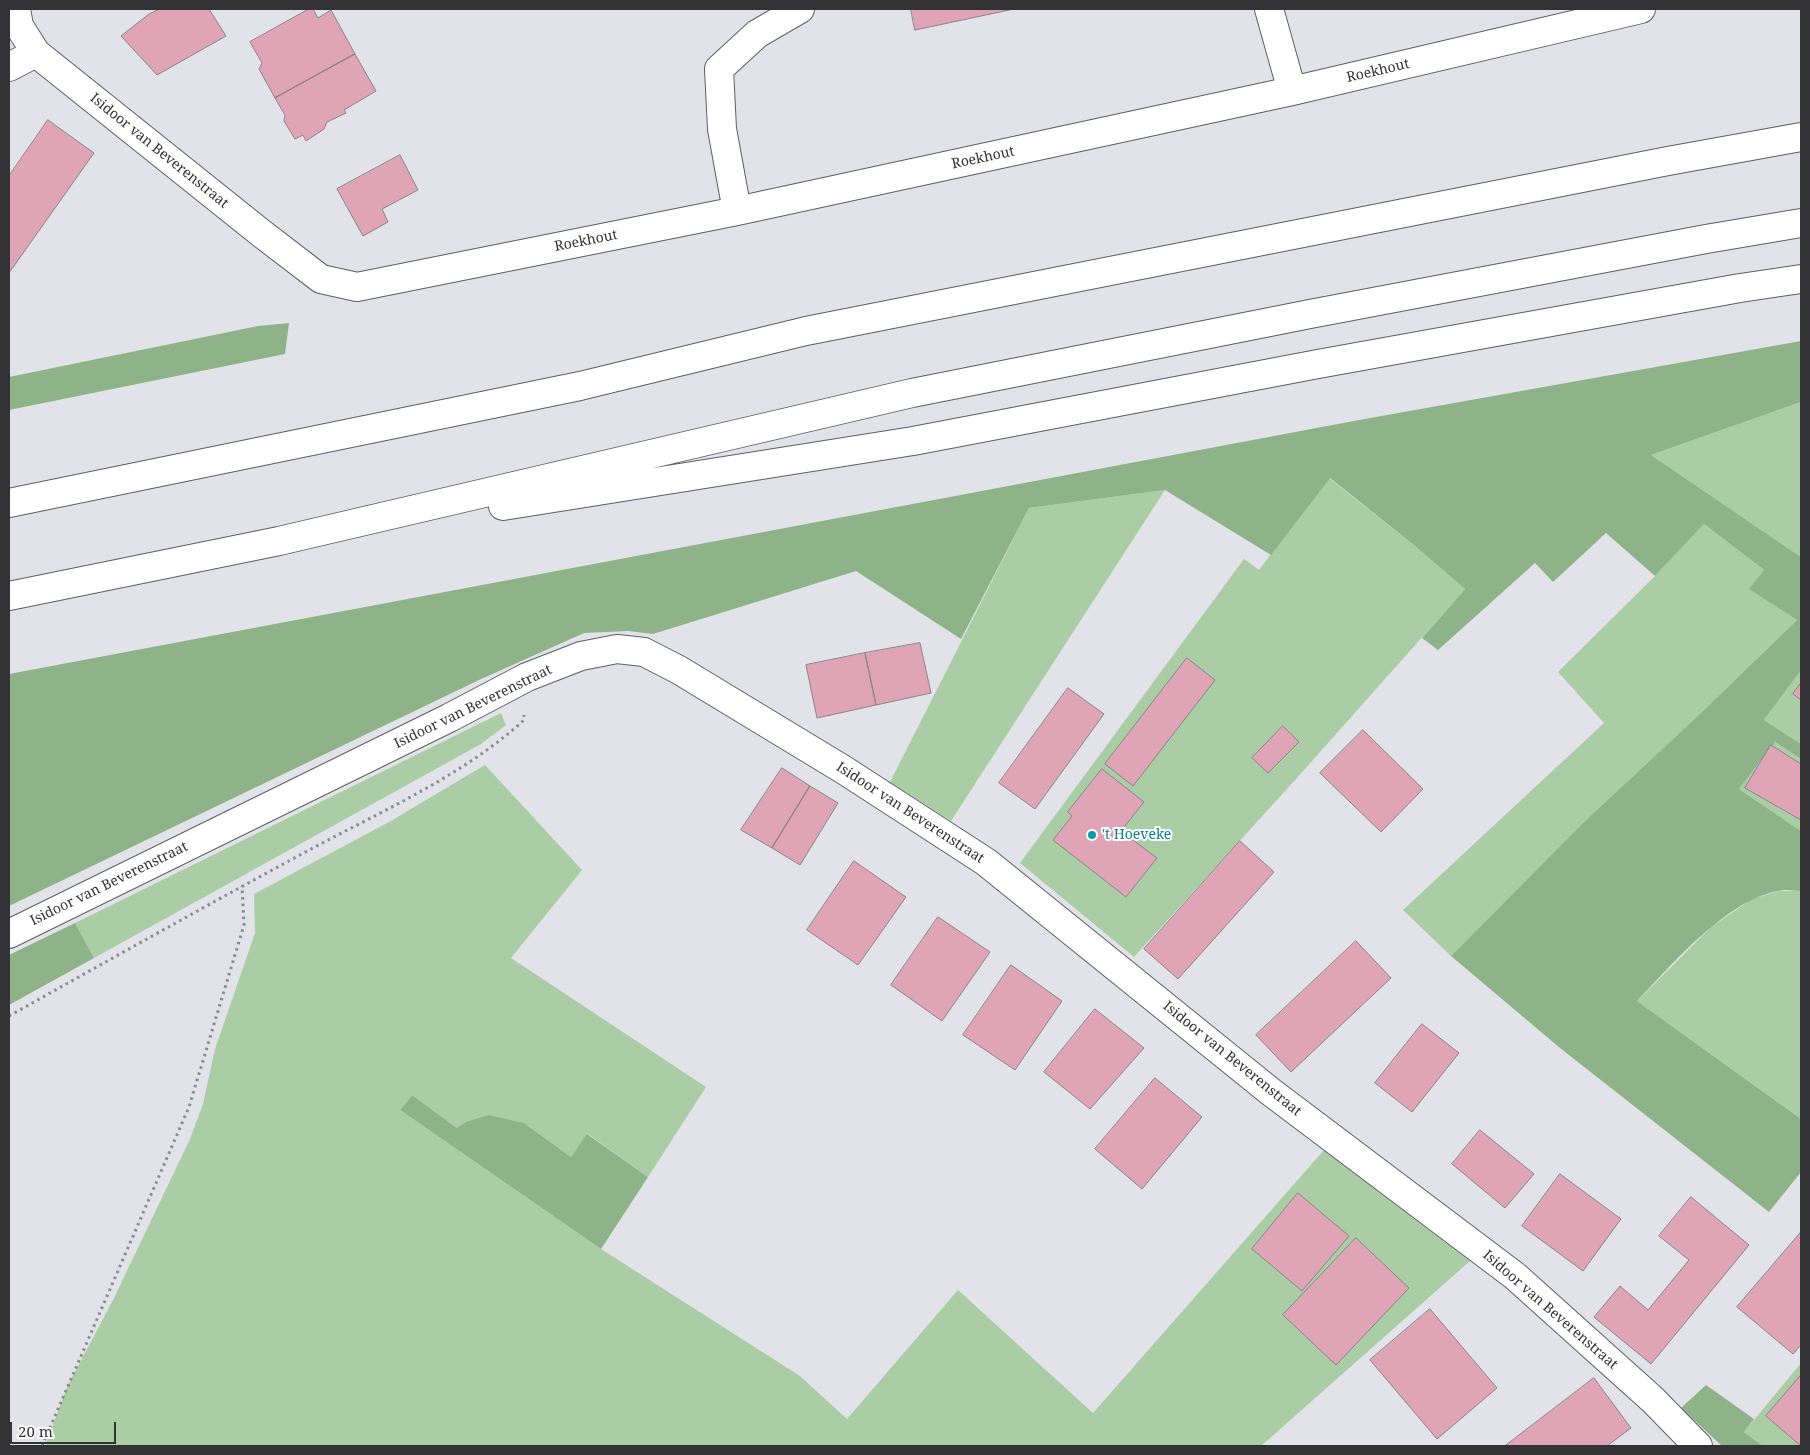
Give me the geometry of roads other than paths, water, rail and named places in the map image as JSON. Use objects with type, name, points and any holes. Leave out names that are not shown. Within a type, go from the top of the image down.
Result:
[{"type":"main road","name":"Isidoor van Beverenstraat","points":[[16,9],[19,26],[36,53],[321,279]]},
{"type":"main road","points":[[737,211],[722,130],[719,69],[757,34],[800,9]]},
{"type":"main road","name":"Roekhout","points":[[321,279],[357,287],[737,211],[1292,91],[1641,9]]},
{"type":"main road","points":[[1270,14],[1292,91]]},
{"type":"main road","points":[[9,67],[36,53]]},
{"type":"main road","points":[[9,503],[580,386],[806,331],[1658,163],[1801,137]]},
{"type":"main road","points":[[9,596],[279,541],[912,393],[1310,314],[1801,223]]},
{"type":"main road","points":[[279,541],[913,441],[1318,364],[1740,288],[1801,279]]},
{"type":"main road","name":"Isidoor van Beverenstraat","points":[[9,934],[448,718],[527,677],[581,656],[617,649],[644,652],[679,670],[844,770],[986,862],[1271,1092],[1515,1276],[1653,1400],[1698,1446]]},
{"type":"place","name":"'t Hoeveke","points":[[1092,835]]}]
